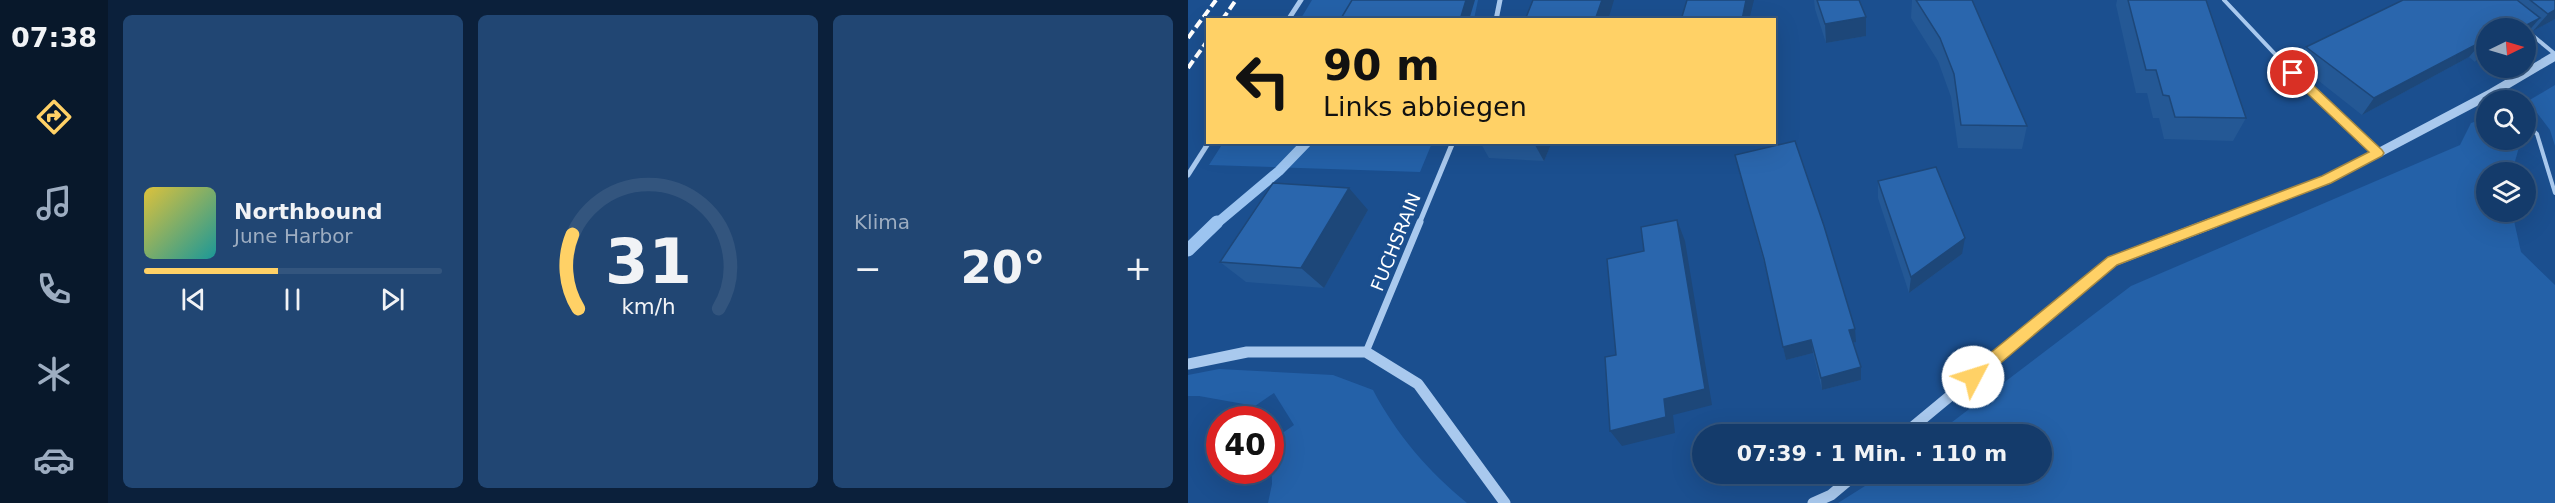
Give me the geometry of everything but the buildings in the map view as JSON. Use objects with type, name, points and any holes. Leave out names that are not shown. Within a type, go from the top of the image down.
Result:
[{"type":"street","points":[[1289,18],[1301,0]]},
{"type":"street","points":[[1496,18],[1500,0]]},
{"type":"street","points":[[2506,90],[2555,55]]},
{"type":"street","points":[[1916,424],[2113,261],[2327,180],[2476,106]]},
{"type":"street","points":[[1188,175],[1208,144]]},
{"type":"street","name":"FUCHSRAIN","points":[[1366,352],[1452,144]]},
{"type":"street","points":[[1188,364],[1247,351],[1366,352],[1418,384],[1505,503]]},
{"type":"street","points":[[1813,503],[1831,495],[1844,484]]},
{"type":"lane","points":[[2224,0],[2306,87],[2378,153]]},
{"type":"lane","points":[[2536,39],[2555,55]]},
{"type":"lane","points":[[2536,133],[2555,193]]},
{"type":"shaded area","points":[[1312,0],[1478,0],[1474,18],[1301,18]]},
{"type":"shaded area","points":[[2555,85],[2555,146],[2550,130],[2536,112],[2536,96]]},
{"type":"shaded area","points":[[2476,121],[2476,150],[2518,150],[2515,162],[2476,162],[2476,222],[2514,222],[2521,252],[2555,285],[2555,503],[1838,503],[1868,484],[2052,484],[2052,424],[1949,424],[2131,286],[2460,145],[2471,123]]},
{"type":"shaded area","points":[[1222,144],[1432,144],[1420,172],[1209,165]]},
{"type":"shaded area","points":[[1219,369],[1333,375],[1373,390],[1392,422],[1414,451],[1467,503],[1268,503],[1272,484],[1284,484],[1284,432],[1294,425],[1284,406],[1274,393],[1255,406],[1188,396],[1188,375]]},
{"type":"waterway","points":[[1216,224],[1279,171],[1305,144]]},
{"type":"waterway","points":[[1188,250],[1217,222]]},
{"type":"railway","points":[[1188,38],[1216,0]]},
{"type":"railway","points":[[1223,18],[1236,0]]},
{"type":"railway","points":[[1188,68],[1206,43]]},
{"type":"route","points":[[1973,377],[2113,261],[2327,180],[2378,153],[2293,73]]}]
